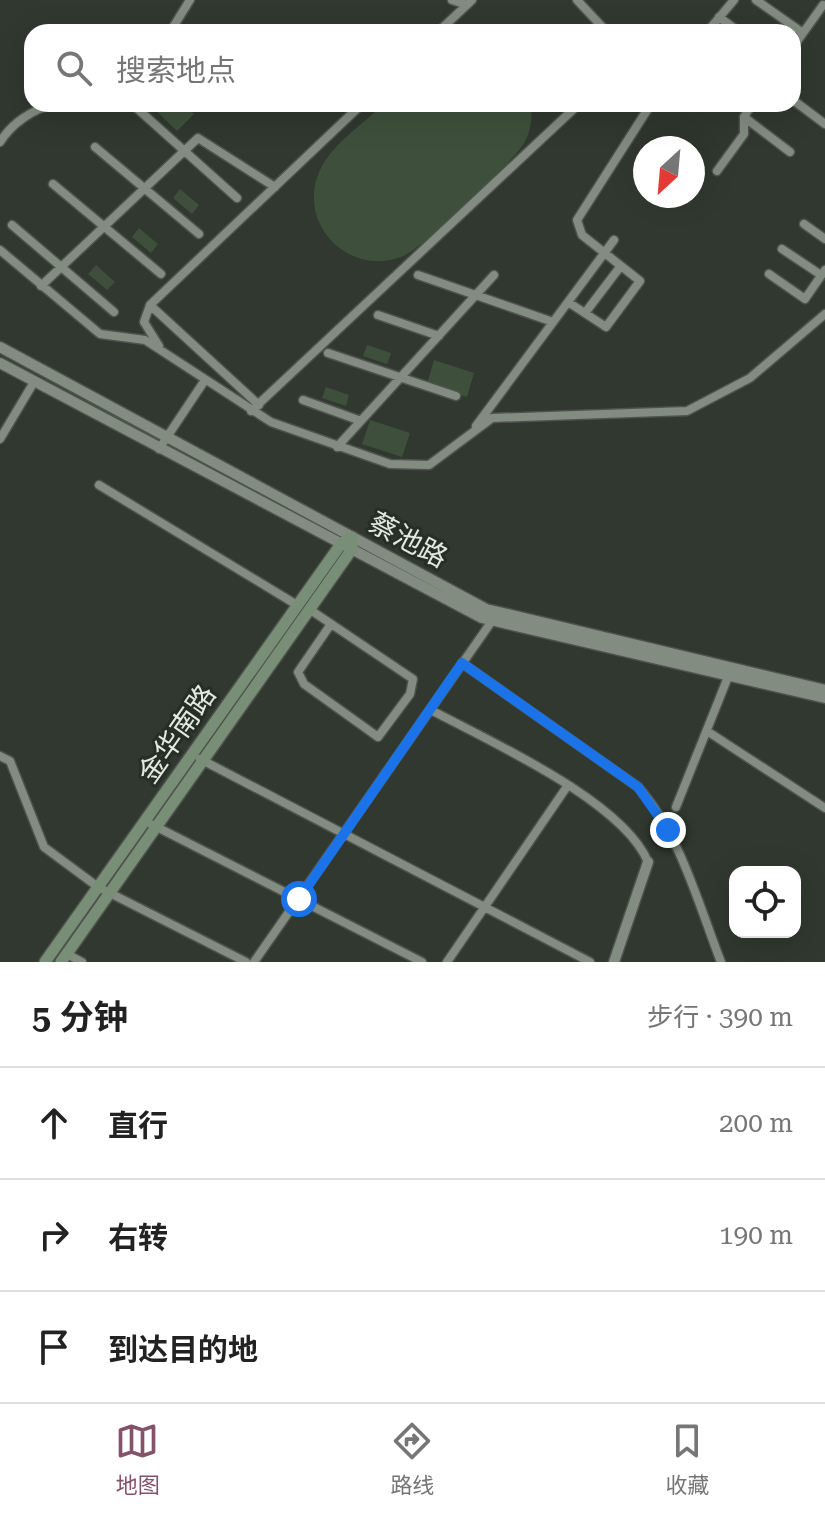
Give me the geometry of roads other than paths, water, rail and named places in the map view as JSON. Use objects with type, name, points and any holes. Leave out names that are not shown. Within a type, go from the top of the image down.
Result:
[{"type":"main road","name":"金华南路","points":[[64,958],[156,827],[197,758],[348,543]]},
{"type":"main road","name":"金华南路","points":[[45,962],[145,821],[197,758]]},
{"type":"street","points":[[175,24],[190,0]]},
{"type":"street","points":[[452,0],[470,2]]},
{"type":"street","points":[[577,0],[600,24]]},
{"type":"street","points":[[713,24],[734,0]]},
{"type":"street","points":[[756,0],[790,24]]},
{"type":"street","points":[[447,24],[470,2]]},
{"type":"street","points":[[801,36],[821,4]]},
{"type":"street","points":[[719,17],[728,24]]},
{"type":"street","points":[[801,106],[825,124]]},
{"type":"street","points":[[0,142],[32,112]]},
{"type":"street","points":[[141,112],[237,198]]},
{"type":"street","points":[[164,353],[144,322],[150,305],[354,112]]},
{"type":"street","points":[[255,408],[570,112]]},
{"type":"street","points":[[568,302],[606,327],[640,281],[603,255],[582,235],[577,220],[646,112]]},
{"type":"street","points":[[717,171],[744,134],[747,112]]},
{"type":"street","points":[[744,117],[790,152]]},
{"type":"street","points":[[41,286],[198,138],[275,187]]},
{"type":"street","points":[[95,147],[199,234]]},
{"type":"street","points":[[53,184],[161,274]]},
{"type":"street","points":[[804,224],[825,239]]},
{"type":"street","points":[[12,225],[114,312]]},
{"type":"street","points":[[470,434],[614,240]]},
{"type":"street","points":[[769,274],[805,299],[823,273],[782,249]]},
{"type":"street","points":[[0,250],[100,334],[145,340],[205,380],[255,408],[337,447],[390,464],[429,465],[492,418],[687,411],[750,378],[825,314]]},
{"type":"street","points":[[585,313],[620,267]]},
{"type":"street","points":[[418,275],[553,322]]},
{"type":"street","points":[[337,447],[494,275]]},
{"type":"street","points":[[150,305],[255,408]]},
{"type":"street","points":[[378,315],[439,336]]},
{"type":"street","name":"蔡池路","points":[[0,347],[166,437],[348,543]]},
{"type":"street","points":[[328,353],[456,396]]},
{"type":"street","name":"蔡池路","points":[[0,363],[159,449],[495,617],[730,672],[825,698]]},
{"type":"street","points":[[159,449],[205,380]]},
{"type":"street","points":[[0,439],[34,382]]},
{"type":"street","points":[[303,400],[361,421]]},
{"type":"street","points":[[99,485],[331,624],[413,679],[410,694],[378,737],[304,684],[298,672],[331,624]]},
{"type":"street","points":[[254,962],[495,617]]},
{"type":"street","points":[[462,663],[638,787],[650,800],[668,830],[721,962]]},
{"type":"street","points":[[676,807],[730,672]]},
{"type":"street","name":"蔡池路","points":[[730,672],[825,690]]},
{"type":"street","points":[[429,712],[566,788],[637,847],[646,863]]},
{"type":"street","points":[[429,712],[569,784],[641,845],[646,863],[611,962]]},
{"type":"street","points":[[707,731],[825,808]]},
{"type":"street","points":[[0,756],[10,761],[44,847],[98,887],[246,962]]},
{"type":"street","points":[[197,758],[590,962]]},
{"type":"street","points":[[447,962],[566,788]]},
{"type":"street","points":[[145,821],[422,962]]},
{"type":"street","points":[[64,958],[82,962]]}]
